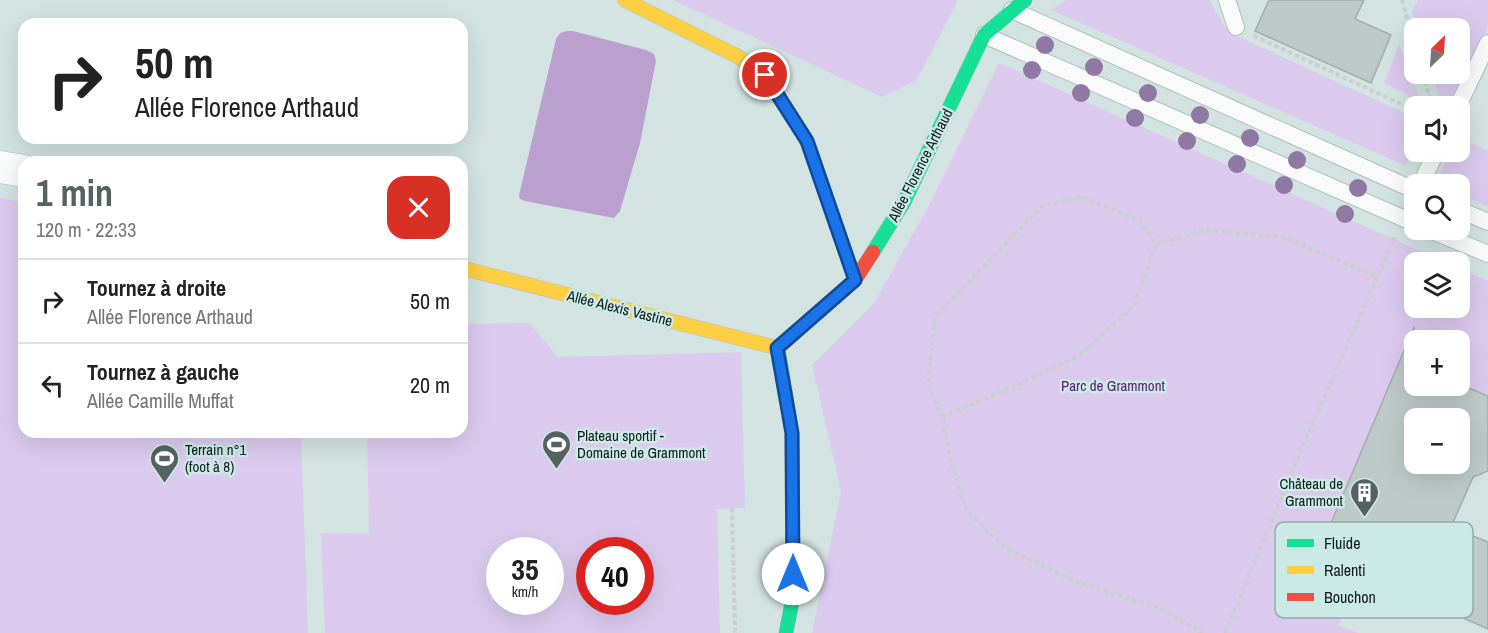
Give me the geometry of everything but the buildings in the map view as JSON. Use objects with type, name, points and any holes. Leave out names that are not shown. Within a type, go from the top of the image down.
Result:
[{"type":"street","points":[[624,0],[737,56],[765,75],[807,141],[855,280]]},
{"type":"street","name":"Allée Florence Arthaud","points":[[777,348],[855,280],[904,202],[984,35],[1018,5]]},
{"type":"street","points":[[0,167],[18,170]]},
{"type":"street","name":"Allée Alexis Vastine","points":[[468,270],[777,348]]},
{"type":"street","points":[[777,348],[792,433],[793,597],[786,633]]},
{"type":"lane","points":[[1227,0],[1236,27]]},
{"type":"lane","points":[[1018,5],[1404,185]]},
{"type":"lane","points":[[984,35],[1404,219]]},
{"type":"lane","points":[[1463,96],[1488,43]]},
{"type":"lane","points":[[1470,214],[1488,222]]},
{"type":"lane","points":[[1455,240],[1488,254]]},
{"type":"path","points":[[1402,0],[1407,18]]},
{"type":"path","points":[[1236,27],[1404,105]]},
{"type":"path","points":[[1156,245],[1141,221],[1082,197],[1043,205],[935,317],[928,383],[942,417],[951,462],[967,512],[1007,549],[1078,582],[1161,609],[1203,633]]},
{"type":"path","points":[[1225,633],[1376,276],[1404,229]]},
{"type":"path","points":[[1156,245],[1203,231],[1284,237],[1376,276]]},
{"type":"path","points":[[942,417],[1025,382],[1078,356],[1133,307],[1156,245]]},
{"type":"path","points":[[732,508],[735,633]]},
{"type":"green space","points":[[673,0],[958,0],[917,80],[882,97]]},
{"type":"green space","points":[[1066,0],[1209,0],[1228,32],[1404,112],[1404,162],[1407,162],[1406,166],[1051,10]]},
{"type":"green space","points":[[1418,0],[1488,0],[1488,26],[1470,66],[1470,18],[1414,18],[1412,12]]},
{"type":"green space","points":[[1399,44],[1404,57],[1404,84],[1414,84],[1419,96],[1409,96],[1384,83]]},
{"type":"green space","name":"Parc de Grammont","points":[[999,63],[1423,252],[1404,252],[1404,318],[1470,318],[1470,273],[1488,281],[1488,396],[1470,388],[1470,330],[1404,330],[1404,360],[1401,359],[1331,522],[1275,522],[1275,618],[1341,618],[1338,625],[1358,633],[812,633],[841,491],[812,365],[874,303],[926,211]]},
{"type":"green space","points":[[1435,84],[1462,84],[1456,96],[1440,96]]},
{"type":"green space","points":[[1470,143],[1488,151],[1488,207],[1470,199],[1470,174],[1440,174],[1446,162],[1470,162]]},
{"type":"green space","points":[[0,198],[18,202],[18,438],[301,438],[308,633],[0,633]]},
{"type":"green space","name":"Plateau sportif - Domaine de Grammont","points":[[529,323],[558,357],[741,352],[745,508],[717,509],[720,633],[325,633],[321,533],[369,534],[367,438],[468,438],[468,324]]},
{"type":"shaded area","points":[[567,31],[646,50],[654,54],[656,61],[640,143],[620,211],[614,218],[520,199],[519,195],[556,39],[560,33]]},
{"type":"traffic: fast","points":[[873,252],[904,202],[984,35],[1025,0]]},
{"type":"traffic: fast","points":[[810,149],[855,280]]},
{"type":"traffic: fast","points":[[778,348],[792,433],[793,597],[786,633]]},
{"type":"traffic: slow","points":[[625,0],[737,56],[765,75],[810,149]]},
{"type":"traffic: slow","points":[[468,270],[778,348]]},
{"type":"traffic: jam","points":[[778,348],[855,280],[873,252]]},
{"type":"place","name":"Plateau sportif - Domaine de Grammont","points":[[556,470]]},
{"type":"place","name":"Terrain n°1 (foot à 8)","points":[[164,484]]},
{"type":"place","name":"Château de Grammont","points":[[1364,518]]},
{"type":"route","points":[[765,75],[807,141],[855,280],[777,348],[792,433],[793,574]]}]
